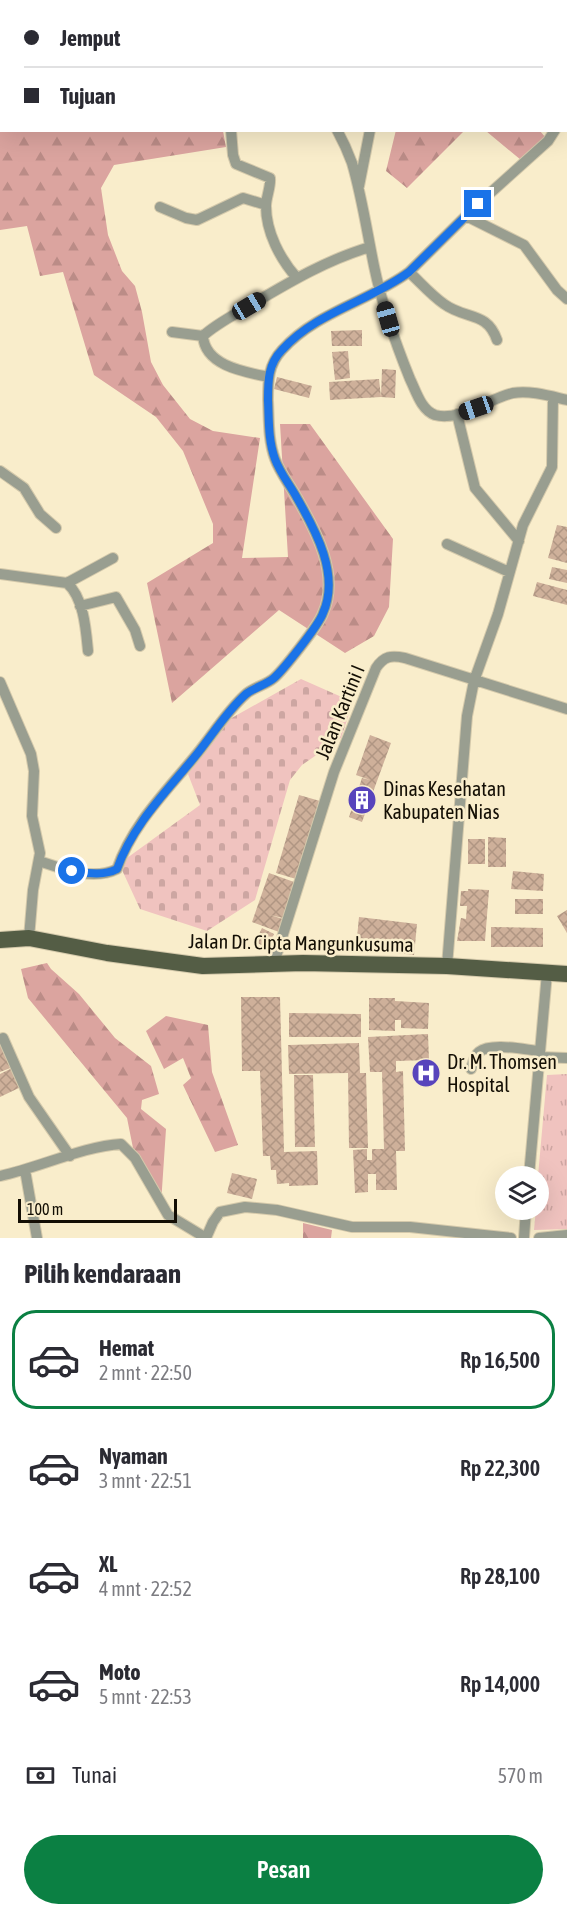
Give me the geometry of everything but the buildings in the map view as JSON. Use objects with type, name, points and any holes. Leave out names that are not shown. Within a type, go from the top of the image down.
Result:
[{"type":"main road","name":"Jalan Dr. Cipta Mangunkusuma","points":[[0,940],[30,938],[107,953],[203,966],[273,963],[447,966],[567,974]]},
{"type":"street","points":[[231,132],[236,164],[270,178],[266,205],[272,237],[284,262],[297,278]]},
{"type":"street","points":[[337,132],[346,148],[358,189],[380,290],[401,357],[419,400],[427,411],[448,416],[512,393],[524,392],[567,400]]},
{"type":"street","points":[[358,189],[370,132]]},
{"type":"street","points":[[39,861],[72,871],[89,873],[111,872],[117,869],[142,820],[228,712],[248,693],[274,679],[323,615],[328,596],[329,573],[313,528],[274,457],[269,435],[269,370],[274,359],[284,347],[310,327],[409,272],[548,141],[554,132]]},
{"type":"street","points":[[160,207],[197,220],[243,198],[266,205]]},
{"type":"street","points":[[466,216],[524,245],[557,290],[567,299]]},
{"type":"street","points":[[172,332],[203,336],[238,312],[297,278],[342,255],[370,247]]},
{"type":"street","points":[[409,272],[444,304],[486,321],[494,330],[497,340]]},
{"type":"street","points":[[203,336],[206,349],[222,364],[269,377]]},
{"type":"street","points":[[447,966],[467,716],[474,681],[498,614],[523,525],[552,467],[553,397]]},
{"type":"street","points":[[457,414],[475,488],[519,541]]},
{"type":"street","points":[[0,471],[24,488],[40,513],[56,528]]},
{"type":"street","points":[[447,544],[509,572]]},
{"type":"street","points":[[0,574],[68,583],[113,558]]},
{"type":"street","points":[[68,583],[80,606],[88,651]]},
{"type":"street","points":[[80,606],[116,597],[135,630],[140,646]]},
{"type":"street","name":"Jalan Kartini I","points":[[273,963],[334,772],[381,660],[387,657],[405,658],[567,709]]},
{"type":"street","points":[[0,682],[30,754],[34,771],[32,816],[40,844],[33,890],[30,938]]},
{"type":"street","points":[[530,1166],[547,973]]},
{"type":"street","points":[[3,1038],[29,1097],[70,1156]]},
{"type":"street","points":[[471,1069],[475,1056],[486,1048],[496,1047],[567,1058]]},
{"type":"street","points":[[0,1176],[121,1144],[135,1158],[168,1215],[206,1238],[220,1212],[245,1207],[277,1210],[352,1227],[410,1233],[511,1238]]},
{"type":"street","points":[[25,1170],[37,1238]]},
{"type":"street","points":[[524,1238],[525,1220]]},
{"type":"street","points":[[538,1238],[567,1235]]},
{"type":"green space","points":[[0,132],[223,132],[226,147],[114,165],[101,188],[108,235],[122,271],[135,286],[151,362],[163,385],[190,419],[213,431],[260,438],[242,558],[288,557],[280,424],[310,424],[393,539],[389,607],[374,636],[345,653],[279,610],[172,703],[147,583],[213,543],[213,524],[183,451],[156,417],[94,375],[63,272],[40,276],[27,226],[0,230]]},
{"type":"green space","points":[[396,132],[463,132],[407,188],[386,171]]},
{"type":"green space","points":[[487,132],[541,132],[546,138],[521,160]]},
{"type":"green space","points":[[301,679],[353,702],[341,738],[302,765],[290,780],[255,900],[207,931],[140,909],[122,870],[127,858],[200,805],[188,774],[228,720]]},
{"type":"green space","points":[[47,963],[79,994],[115,1038],[151,1066],[159,1094],[142,1100],[141,1109],[166,1129],[161,1204],[135,1158],[127,1118],[28,998],[21,969]]},
{"type":"green space","points":[[166,1016],[208,1025],[212,1072],[238,1145],[215,1152],[183,1085],[191,1078],[183,1058],[164,1069],[146,1031]]},
{"type":"green space","points":[[567,1074],[567,1229],[534,1230],[535,1220],[549,1220],[549,1166],[539,1166],[547,1075]]},
{"type":"green space","points":[[303,1223],[332,1230],[331,1238],[303,1238]]},
{"type":"place","name":"Dinas Kesehatan Kabupaten Nias","points":[[362,800]]},
{"type":"place","name":"Dr. M. Thomsen Hospital","points":[[426,1073]]},
{"type":"route","points":[[72,871],[89,873],[111,872],[117,869],[142,820],[228,712],[248,693],[274,679],[323,615],[328,596],[329,573],[313,528],[278,467],[269,435],[269,370],[274,359],[284,347],[310,327],[409,272],[478,204]]}]
